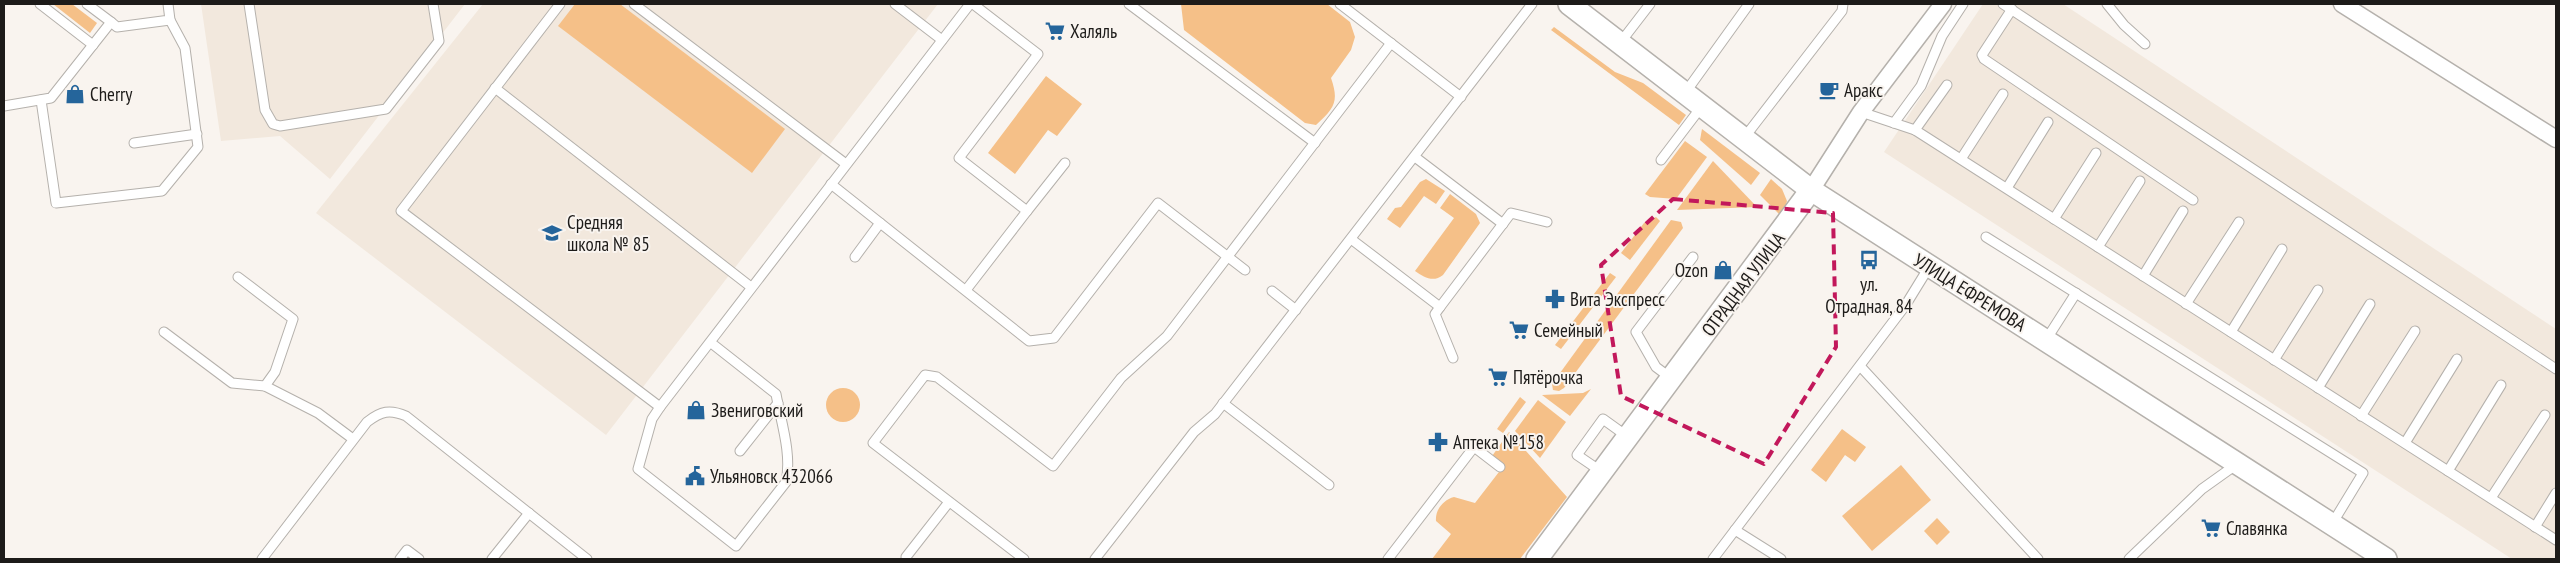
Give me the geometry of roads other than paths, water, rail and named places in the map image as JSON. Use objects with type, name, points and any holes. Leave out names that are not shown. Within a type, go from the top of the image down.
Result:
[{"type":"street","name":"УЛИЦА ЕФРЕМОВА","points":[[1569,4],[1810,190],[2386,559]]},
{"type":"street","name":"ОТРАДНАЯ УЛИЦА","points":[[1537,559],[1672,379],[1810,190],[1861,112],[1943,4]]},
{"type":"street","points":[[2342,4],[2556,139]]},
{"type":"lane","points":[[40,4],[93,45]]},
{"type":"lane","points":[[87,4],[117,27],[170,20]]},
{"type":"lane","points":[[41,100],[56,203],[162,191],[198,147],[185,48],[170,20],[168,4]]},
{"type":"lane","points":[[250,4],[265,110],[273,124],[280,126],[386,109],[439,41],[433,4]]},
{"type":"lane","points":[[560,4],[401,211],[660,407]]},
{"type":"lane","points":[[634,4],[846,164]]},
{"type":"lane","points":[[895,4],[942,40]]},
{"type":"lane","points":[[710,342],[776,394],[787,452],[788,471],[786,482],[736,546],[638,470],[652,419],[751,287],[971,4],[1038,54],[959,158],[1027,211]]},
{"type":"lane","points":[[1130,4],[1315,143]]},
{"type":"lane","points":[[1340,4],[1461,97]]},
{"type":"lane","points":[[1095,559],[1194,432],[1215,414],[1532,4]]},
{"type":"lane","points":[[1620,43],[1650,4]]},
{"type":"lane","points":[[1684,93],[1749,4]]},
{"type":"lane","points":[[1744,138],[1842,11],[1843,4]]},
{"type":"lane","points":[[1894,123],[1921,86],[1942,36],[1963,4]]},
{"type":"lane","points":[[2003,4],[2556,369]]},
{"type":"lane","points":[[2107,4],[2124,25],[2145,44]]},
{"type":"lane","points":[[2012,9],[1982,55],[1984,59],[2193,200]]},
{"type":"lane","points":[[4,106],[51,98],[111,22]]},
{"type":"lane","points":[[1024,559],[873,443],[925,375],[937,377],[1053,466],[1121,378],[1168,336],[1390,42]]},
{"type":"lane","points":[[1915,130],[1946,85]]},
{"type":"lane","points":[[495,88],[751,287]]},
{"type":"lane","points":[[1961,159],[2002,94]]},
{"type":"lane","points":[[1661,160],[1702,106]]},
{"type":"lane","points":[[1861,112],[1915,130],[2556,540]]},
{"type":"lane","points":[[2007,188],[2048,122]]},
{"type":"lane","points":[[134,143],[197,134]]},
{"type":"lane","points":[[2054,219],[2096,153]]},
{"type":"lane","points":[[1415,157],[1503,224]]},
{"type":"lane","points":[[966,290],[1065,163]]},
{"type":"lane","points":[[2098,247],[2140,182]]},
{"type":"lane","points":[[831,184],[1029,341],[1054,338],[1158,203],[1245,270]]},
{"type":"lane","points":[[2143,276],[2183,211]]},
{"type":"lane","points":[[1453,358],[1435,314],[1511,213],[1547,222]]},
{"type":"lane","points":[[2186,304],[2239,222]]},
{"type":"lane","points":[[855,257],[880,223]]},
{"type":"lane","points":[[1986,237],[2363,473],[2332,524]]},
{"type":"lane","points":[[1351,239],[1440,307]]},
{"type":"lane","points":[[2231,332],[2282,250]]},
{"type":"lane","points":[[1672,379],[1656,367],[1636,332],[1693,257]]},
{"type":"lane","points":[[1713,559],[1905,306],[1929,267]]},
{"type":"lane","points":[[238,277],[293,319],[275,372],[265,386]]},
{"type":"lane","points":[[2274,360],[2318,290]]},
{"type":"lane","points":[[1272,291],[1296,310]]},
{"type":"lane","points":[[2046,340],[2076,293]]},
{"type":"lane","points":[[2318,388],[2370,304]]},
{"type":"lane","points":[[2362,416],[2415,330]]},
{"type":"lane","points":[[164,332],[232,383],[265,386],[318,413],[353,439]]},
{"type":"lane","points":[[2405,443],[2457,359]]},
{"type":"lane","points":[[1860,366],[2038,559]]},
{"type":"lane","points":[[2448,471],[2501,385]]},
{"type":"lane","points":[[740,451],[778,402]]},
{"type":"lane","points":[[1223,403],[1329,485]]},
{"type":"lane","points":[[262,559],[353,439],[377,414],[386,411],[406,416],[587,559]]},
{"type":"lane","points":[[2491,498],[2545,415]]},
{"type":"lane","points":[[1602,472],[1577,455],[1603,419],[1628,437]]},
{"type":"lane","points":[[1388,559],[1474,447],[1500,467]]},
{"type":"lane","points":[[2129,559],[2202,489],[2237,464]]},
{"type":"lane","points":[[2535,527],[2556,493]]},
{"type":"lane","points":[[906,557],[949,502]]},
{"type":"lane","points":[[492,559],[529,513]]},
{"type":"lane","points":[[1735,530],[1781,559]]},
{"type":"lane","points":[[400,559],[407,550],[419,559]]},
{"type":"place","name":"Халяль","points":[[1055,31]]},
{"type":"place","name":"Аракc","points":[[1829,90]]},
{"type":"place","name":"Cherry","points":[[75,94]]},
{"type":"place","name":"Средняя школа № 85","points":[[552,233]]},
{"type":"place","name":"ул. Отрадная, 84","points":[[1869,260]]},
{"type":"place","name":"Ozon","points":[[1723,270]]},
{"type":"place","name":"Вита Экспресс","points":[[1555,299]]},
{"type":"place","name":"Семейный","points":[[1519,330]]},
{"type":"place","name":"Пятёрочка","points":[[1498,377]]},
{"type":"place","name":"Звениговский","points":[[696,410]]},
{"type":"place","name":"Аптека №158","points":[[1438,442]]},
{"type":"place","name":"Ульяновск 432066","points":[[695,476]]},
{"type":"place","name":"Славянка","points":[[2211,528]]}]
